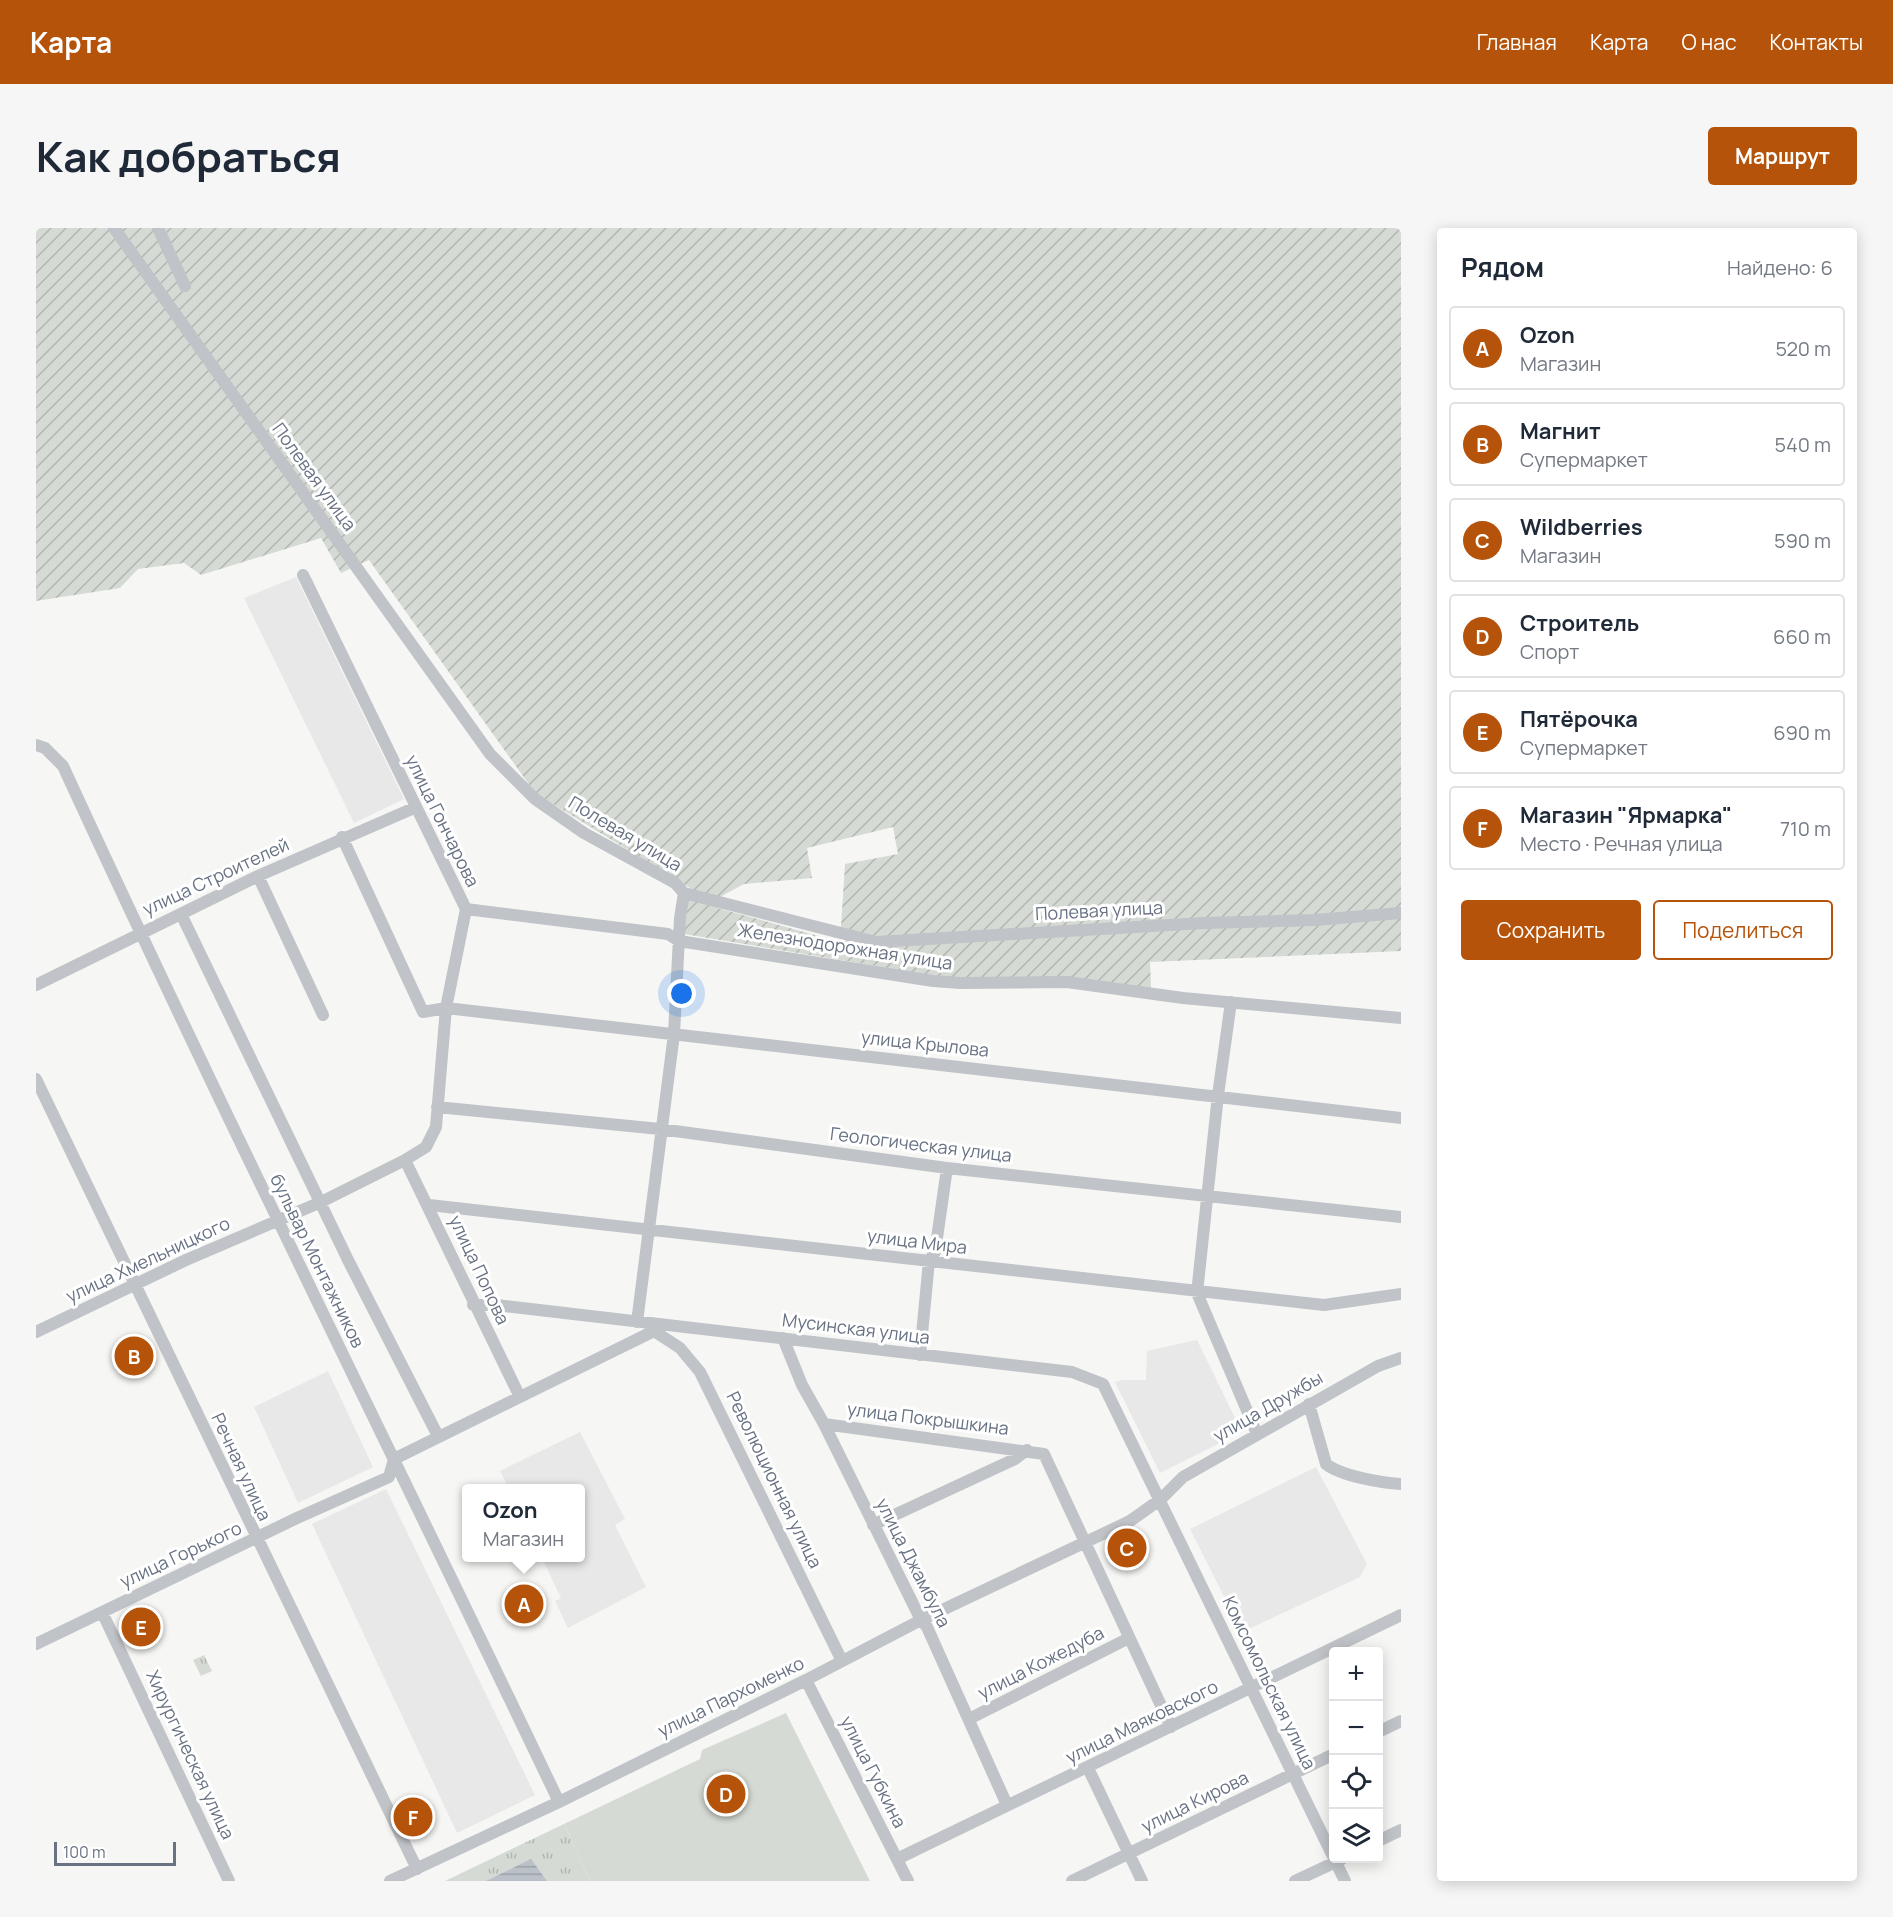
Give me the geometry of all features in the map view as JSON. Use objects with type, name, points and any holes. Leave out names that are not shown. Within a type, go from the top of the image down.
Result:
[{"type":"street","points":[[158,228],[185,286]]},
{"type":"street","name":"Полевая улица","points":[[120,230],[490,754],[535,799],[584,833],[675,883],[684,893],[876,942],[1204,923],[1315,920],[1401,912]]},
{"type":"street","name":"улица Гончарова","points":[[277,1222],[405,1160],[426,1147],[436,1127],[446,1008],[466,909],[414,808],[303,575]]},
{"type":"street","name":"бульвар Монтажников","points":[[36,745],[45,748],[63,766],[277,1222],[394,1458],[559,1802]]},
{"type":"street","name":"улица Строителей","points":[[36,985],[258,876],[342,837],[414,808]]},
{"type":"street","name":"улица Крылова","points":[[342,837],[423,1012],[446,1008],[1218,1095],[1401,1118]]},
{"type":"street","points":[[258,876],[323,1016]]},
{"type":"street","points":[[637,1322],[647,1227],[674,1034],[684,893]]},
{"type":"street","name":"Железнодорожная улица","points":[[466,909],[668,934],[679,941],[933,981],[1067,982],[1140,993],[1401,1018]]},
{"type":"street","points":[[181,914],[438,1436]]},
{"type":"street","points":[[1231,1002],[1206,1197],[1197,1293],[1257,1434]]},
{"type":"street","name":"Речная улица","points":[[36,1080],[256,1540],[417,1869]]},
{"type":"street","name":"Геологическая улица","points":[[437,1107],[660,1129],[947,1168],[1401,1218]]},
{"type":"street","name":"улица Попова","points":[[405,1160],[429,1205],[474,1305],[519,1395]]},
{"type":"street","points":[[920,1355],[929,1261],[935,1252],[947,1168]]},
{"type":"street","name":"улица Мира","points":[[429,1205],[647,1227],[1197,1293],[1324,1305],[1401,1294]]},
{"type":"street","name":"улица Хмельницкого","points":[[36,1332],[134,1285],[277,1222]]},
{"type":"street","name":"Мусинская улица","points":[[474,1305],[496,1305],[637,1322],[656,1328],[720,1329],[1072,1372],[1095,1378],[1109,1393],[1161,1499]]},
{"type":"street","points":[[394,1458],[519,1395],[604,1358],[656,1328]]},
{"type":"street","name":"Революционная улица","points":[[656,1328],[680,1348],[700,1372],[842,1661]]},
{"type":"street","name":"улица Джамбула","points":[[783,1338],[802,1385],[824,1424],[921,1620],[927,1627],[1007,1805]]},
{"type":"street","name":"улица Дружбы","points":[[1086,1542],[1130,1521],[1161,1499],[1183,1477],[1378,1366],[1401,1358]]},
{"type":"street","points":[[1309,1404],[1326,1464],[1334,1470],[1383,1483],[1401,1484]]},
{"type":"street","name":"улица Покрышкина","points":[[824,1424],[1044,1454],[1086,1542]]},
{"type":"street","name":"улица Покрышкина","points":[[873,1525],[1015,1459],[1027,1450]]},
{"type":"street","name":"улица Горького","points":[[37,1642],[256,1540],[297,1518],[389,1477],[394,1458]]},
{"type":"street","name":"Комсомольская улица","points":[[1161,1499],[1293,1774],[1329,1841]]},
{"type":"street","points":[[1086,1542],[1171,1727]]},
{"type":"street","name":"улица Пархоменко","points":[[390,1881],[559,1802],[806,1680],[921,1620],[1086,1542]]},
{"type":"street","name":"Хирургическая улица","points":[[102,1612],[229,1881]]},
{"type":"street","name":"улица Маяковского","points":[[897,1859],[1401,1615]]},
{"type":"street","name":"улица Кожедуба","points":[[969,1719],[1129,1638]]},
{"type":"street","name":"улица Губкина","points":[[806,1680],[908,1881]]},
{"type":"street","points":[[1383,1730],[1401,1721]]},
{"type":"street","name":"улица Кирова","points":[[1072,1881],[1332,1755]]},
{"type":"street","points":[[1089,1768],[1142,1881]]},
{"type":"street","points":[[1383,1839],[1401,1830]]},
{"type":"street","points":[[1295,1881],[1333,1863]]},
{"type":"street","name":"Комсомольская улица","points":[[1340,1863],[1345,1881]]},
{"type":"shaded area","points":[[296,577],[404,799],[354,823],[244,598]]},
{"type":"shaded area","points":[[1197,1340],[1240,1428],[1236,1435],[1160,1473],[1115,1382],[1146,1380],[1147,1351]]},
{"type":"shaded area","points":[[328,1371],[373,1467],[298,1503],[254,1407]]},
{"type":"shaded area","points":[[580,1432],[625,1519],[615,1525],[646,1587],[568,1628],[555,1601],[561,1598],[544,1562],[585,1562],[585,1484],[507,1484],[500,1471]]},
{"type":"shaded area","points":[[1316,1467],[1367,1564],[1360,1577],[1242,1632],[1190,1529]]},
{"type":"shaded area","points":[[386,1489],[535,1795],[457,1833],[312,1524]]},
{"type":"shaded area","points":[[531,1859],[547,1881],[486,1881]]},
{"type":"green space","points":[[36,228],[1401,228],[1401,951],[1150,962],[1151,988],[954,979],[684,934],[690,888],[535,793],[369,560],[341,573],[321,538],[201,575],[184,563],[138,569],[120,588],[36,601]],"holes":[[[893,827],[898,854],[845,864],[840,942],[718,908],[720,897],[744,884],[812,878],[807,848]]]},
{"type":"green space","points":[[204,1655],[212,1671],[201,1676],[193,1660]]},
{"type":"green space","points":[[786,1713],[870,1881],[590,1881],[564,1824],[700,1759],[702,1750]]},
{"type":"green space","points":[[564,1824],[590,1881],[445,1881]]},
{"type":"place","name":"Магнит","points":[[134,1356]]},
{"type":"place","name":"Wildberries","points":[[1127,1548]]},
{"type":"place","name":"Ozon","points":[[524,1604]]},
{"type":"place","name":"Пятёрочка","points":[[141,1627]]},
{"type":"place","name":"Строитель","points":[[726,1794]]},
{"type":"place","name":"Магазин \"Ярмарка\"","points":[[413,1817]]}]
